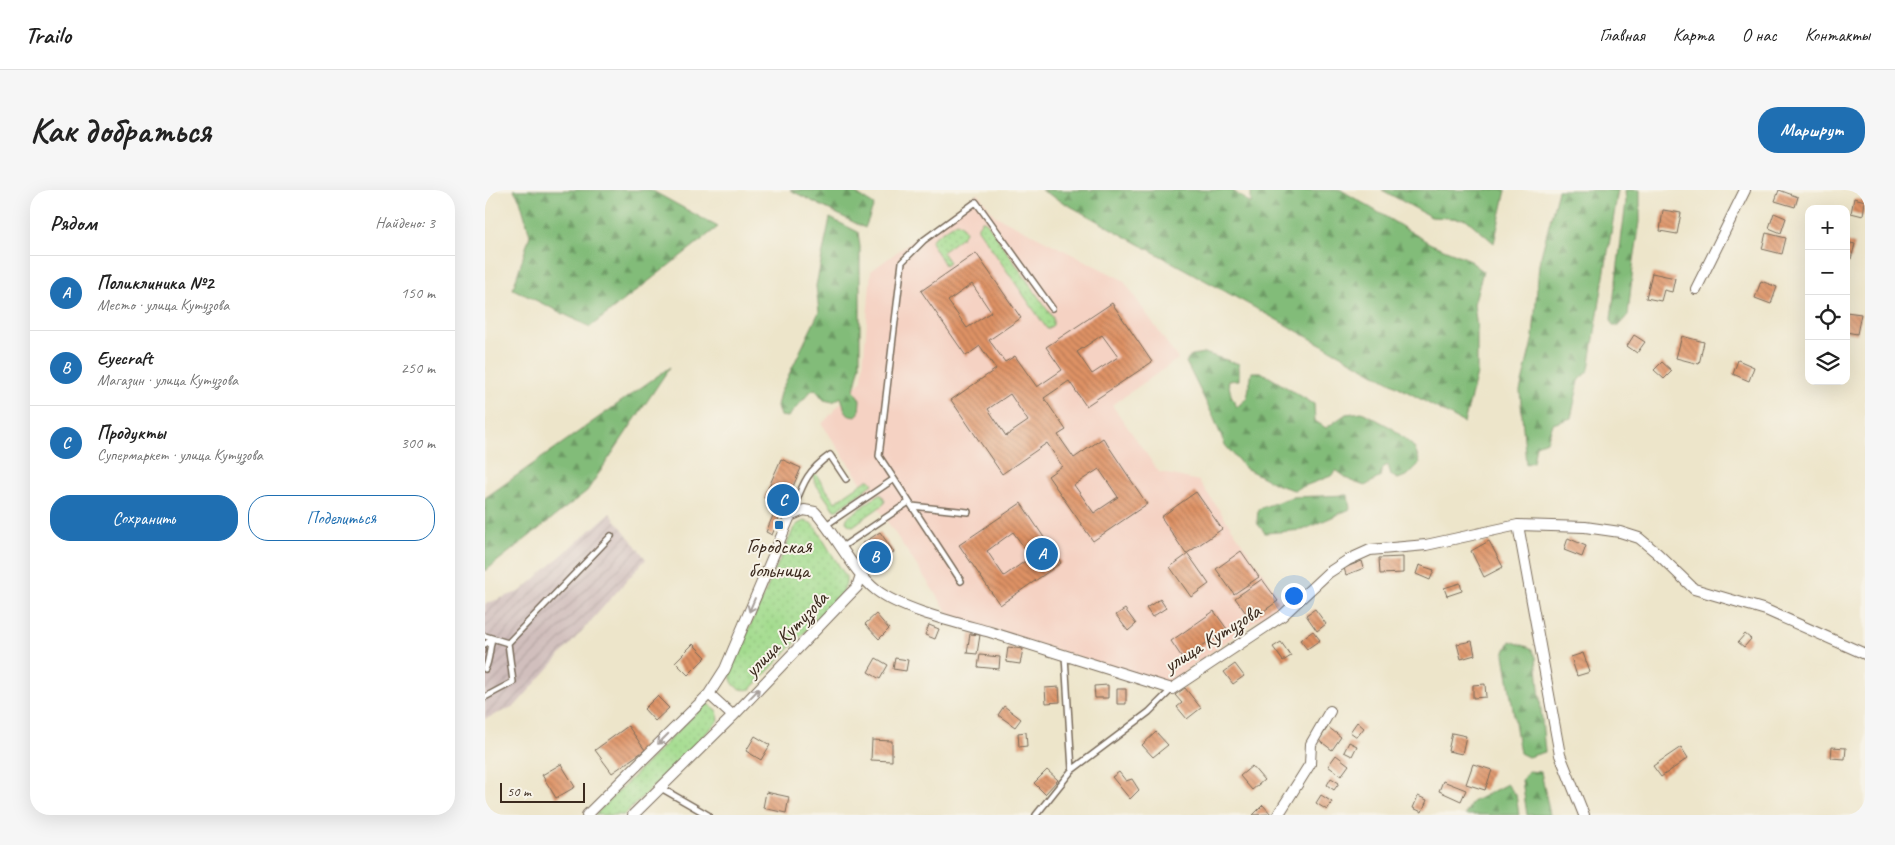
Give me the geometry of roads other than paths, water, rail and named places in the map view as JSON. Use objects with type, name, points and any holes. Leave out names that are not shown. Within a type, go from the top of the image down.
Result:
[{"type":"street","points":[[1696,289],[1745,190]]},
{"type":"street","name":"улица Кутузова","points":[[587,815],[709,694],[725,668],[790,516],[804,510],[815,512],[861,575],[884,595],[925,613],[1065,655],[1172,690],[1282,616],[1321,579],[1348,560],[1370,550],[1426,546],[1518,525],[1585,527],[1620,532],[1639,538],[1694,589],[1766,610],[1865,654]]},
{"type":"street","points":[[1518,525],[1560,755],[1584,815]]},
{"type":"street","name":"улица Кутузова","points":[[633,815],[733,716],[849,595],[857,586],[861,575]]},
{"type":"street","points":[[709,694],[733,716]]},
{"type":"street","points":[[1278,815],[1309,764],[1311,744],[1330,711]]},
{"type":"lane","points":[[961,580],[879,456],[902,262],[924,240],[976,202],[1052,308]]},
{"type":"lane","points":[[790,516],[809,474],[816,465],[830,456],[846,479]]},
{"type":"lane","points":[[826,525],[893,478]]},
{"type":"lane","points":[[842,547],[911,504],[968,512]]},
{"type":"lane","points":[[508,643],[611,536]]},
{"type":"lane","points":[[485,636],[508,643]]},
{"type":"lane","points":[[485,644],[493,639]]},
{"type":"lane","points":[[485,669],[488,664],[489,651],[493,639]]},
{"type":"lane","points":[[485,697],[513,682],[508,643]]},
{"type":"lane","points":[[1065,655],[1072,770]]},
{"type":"lane","points":[[1036,815],[1072,770],[1149,712],[1172,690]]},
{"type":"lane","points":[[661,788],[708,815]]},
{"type":"place","name":"Продукты","points":[[783,500]]},
{"type":"place","name":"Городская больница","points":[[779,525]]},
{"type":"place","name":"Поликлиника №2","points":[[1042,554]]},
{"type":"place","name":"Eyecraft","points":[[875,557]]}]
